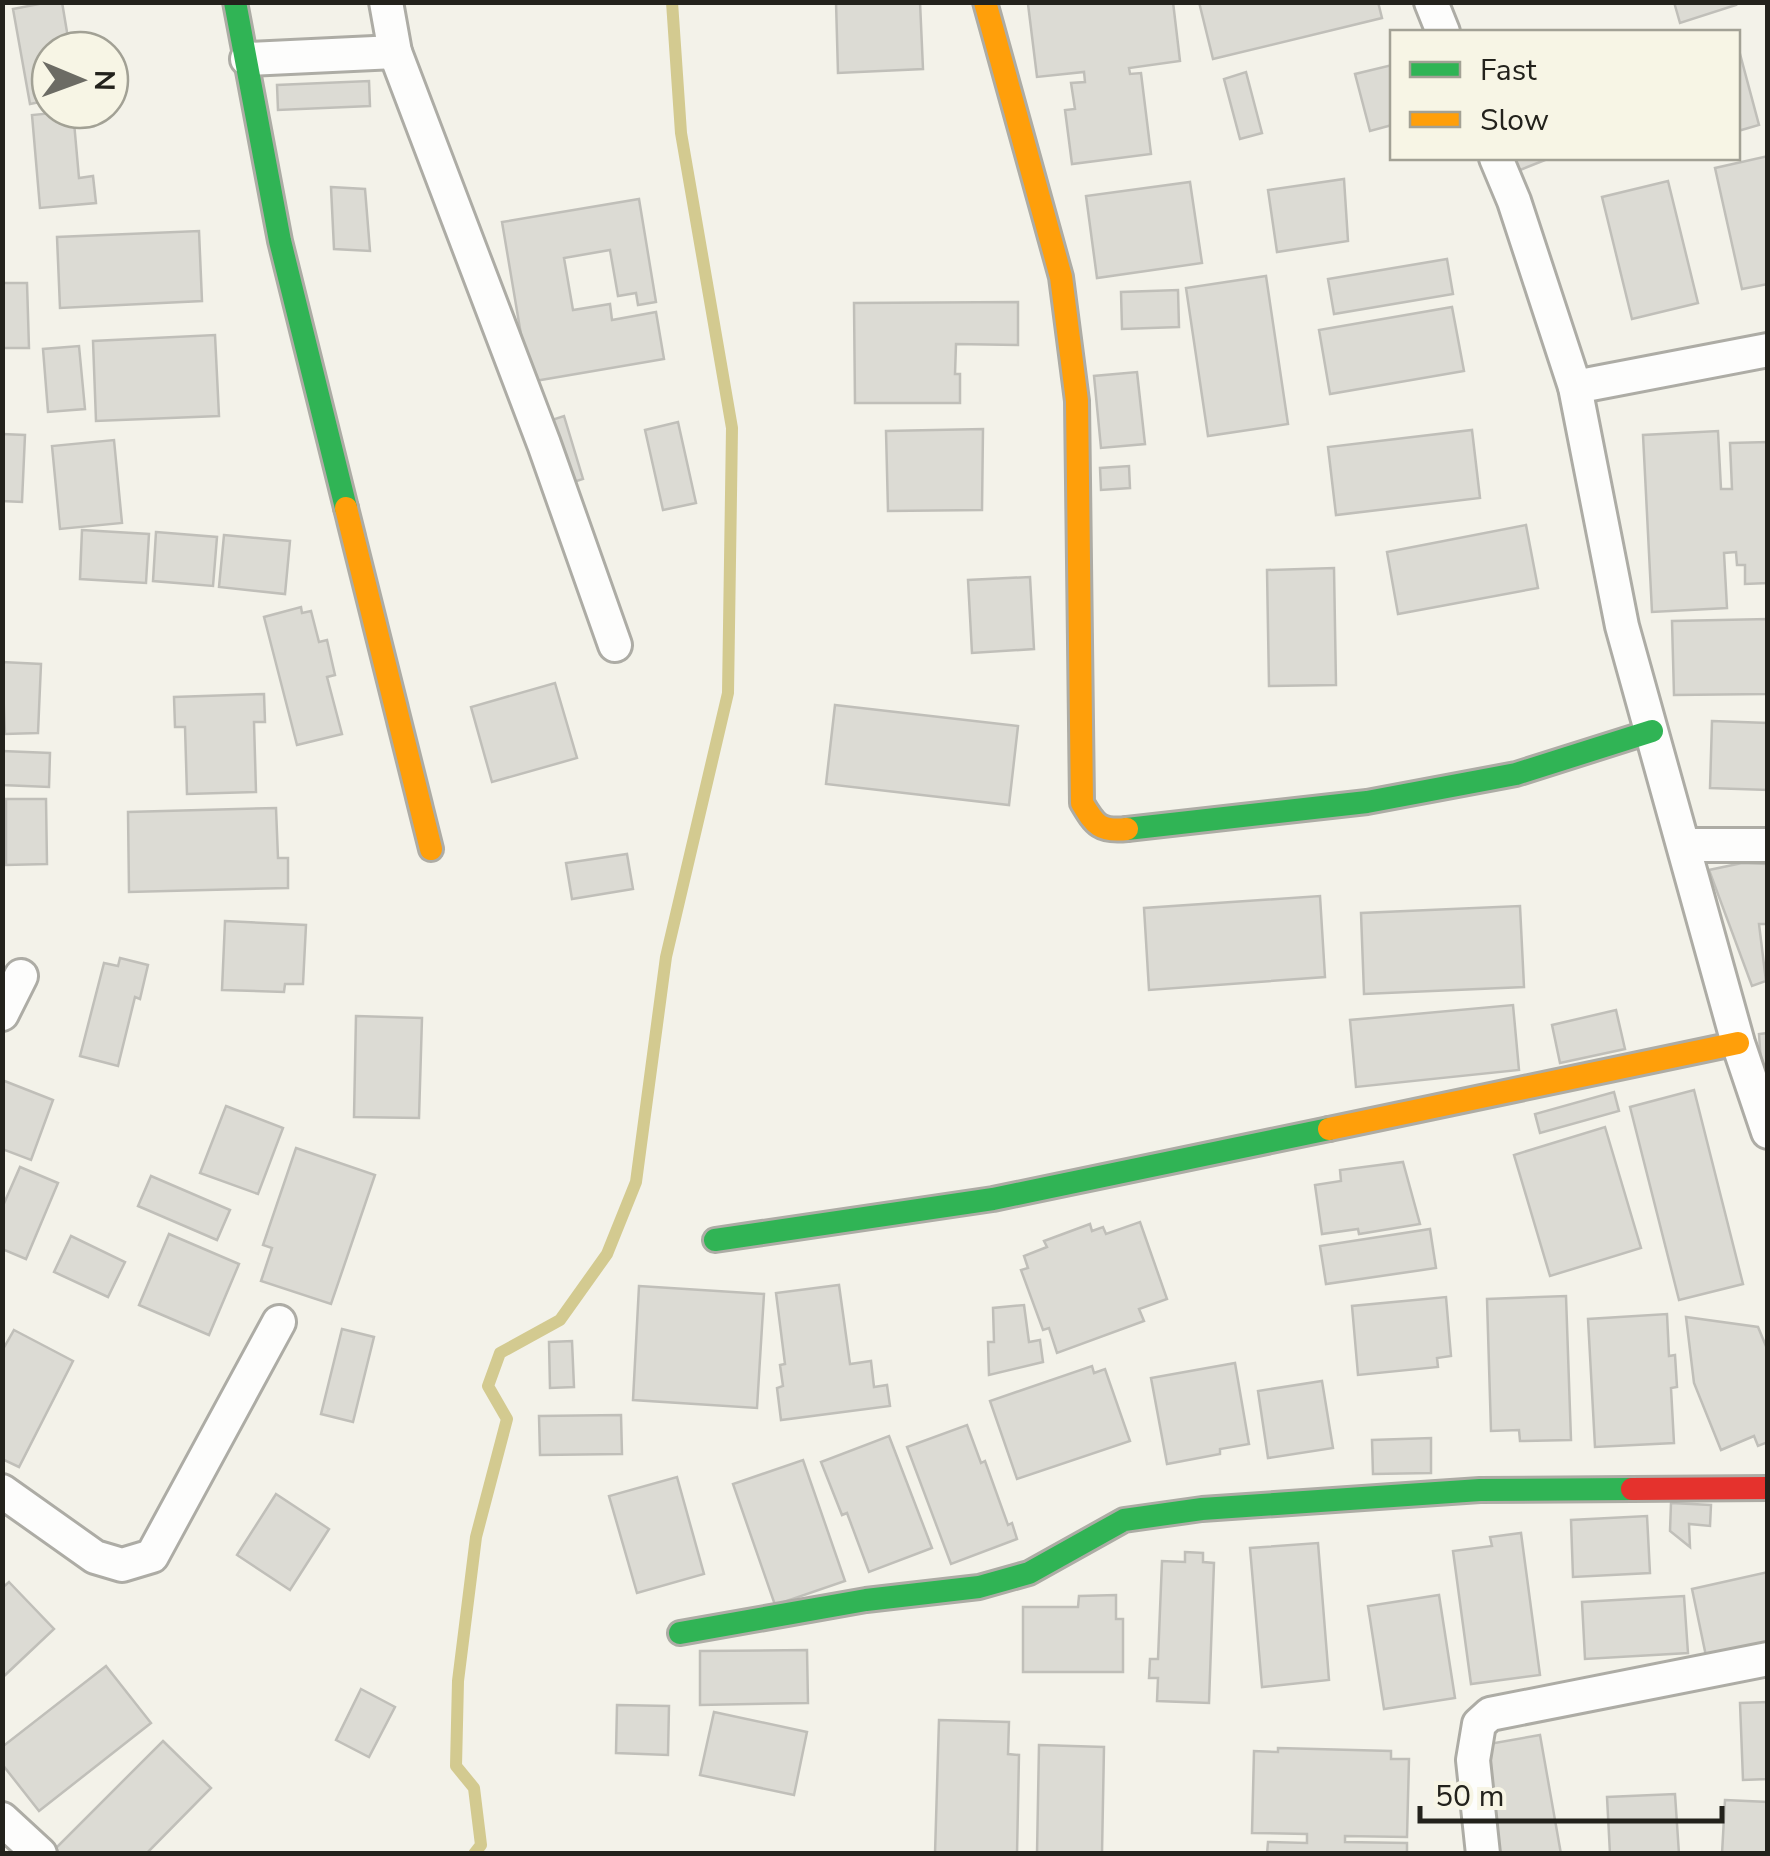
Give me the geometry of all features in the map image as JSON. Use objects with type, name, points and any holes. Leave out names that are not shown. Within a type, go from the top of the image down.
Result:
[{"type":"street","points":[[234,2],[280,241],[432,850]]},
{"type":"street","points":[[386,2],[394,52],[544,444],[615,645]]},
{"type":"street","points":[[984,2],[1063,295],[1077,400],[1082,803],[1095,825],[1106,831],[1368,802],[1516,774],[1652,731]]},
{"type":"street","points":[[1431,2],[1442,30]]},
{"type":"street","points":[[246,59],[394,52]]},
{"type":"street","points":[[1497,160],[1514,200],[1575,386],[1622,626],[1738,1042],[1768,1132]]},
{"type":"street","points":[[1575,386],[1768,350]]},
{"type":"street","points":[[1685,844],[1768,845]]},
{"type":"street","points":[[2,1014],[20,976]]},
{"type":"street","points":[[715,1240],[993,1199],[1738,1042]]},
{"type":"street","points":[[2,1492],[95,1558],[122,1565],[152,1556],[279,1322]]},
{"type":"street","points":[[680,1633],[866,1600],[979,1587],[1029,1573],[1124,1520],[1202,1508],[1480,1490],[1768,1488]]},
{"type":"street","points":[[1484,1854],[1473,1760],[1479,1724],[1490,1714],[1768,1660]]},
{"type":"street","points":[[2,1818],[40,1854]]},
{"type":"building","points":[[62,2],[67,30],[30,30],[30,104],[13,9]]},
{"type":"building","points":[[836,2],[920,2],[923,69],[838,73]]},
{"type":"building","points":[[1173,2],[1180,61],[1129,68],[1130,74],[1141,73],[1151,154],[1072,164],[1065,110],[1075,109],[1071,83],[1085,82],[1084,72],[1037,77],[1028,4]]},
{"type":"building","points":[[1199,2],[1378,2],[1382,18],[1213,59]]},
{"type":"building","points":[[1674,2],[1735,2],[1736,5],[1680,23]]},
{"type":"building","points":[[1740,54],[1759,125],[1740,130]]},
{"type":"building","points":[[1390,65],[1390,126],[1370,131],[1355,74]]},
{"type":"building","points":[[1246,72],[1262,133],[1240,139],[1224,79]]},
{"type":"building","points":[[369,81],[370,106],[278,110],[277,85]]},
{"type":"building","points":[[33,130],[75,130],[79,178],[93,176],[96,203],[40,208]]},
{"type":"building","points":[[1768,156],[1768,284],[1742,289],[1715,168]]},
{"type":"building","points":[[1505,160],[1545,160],[1510,174]]},
{"type":"building","points":[[1344,179],[1348,241],[1277,252],[1268,190]]},
{"type":"building","points":[[1668,181],[1698,303],[1632,319],[1602,197]]},
{"type":"building","points":[[1190,182],[1202,263],[1097,278],[1086,196]]},
{"type":"building","points":[[331,187],[365,189],[370,251],[334,249]]},
{"type":"building","points":[[639,199],[656,302],[638,305],[636,293],[618,296],[610,250],[564,258],[573,310],[610,304],[612,320],[656,312],[664,359],[529,382],[502,222]]},
{"type":"building","points":[[199,231],[202,301],[60,308],[57,237]]},
{"type":"building","points":[[1447,259],[1453,294],[1334,314],[1328,279]]},
{"type":"building","points":[[1266,276],[1288,424],[1208,436],[1186,288]]},
{"type":"building","points":[[2,283],[27,283],[29,348],[2,348]]},
{"type":"building","points":[[1178,290],[1179,327],[1122,329],[1121,292]]},
{"type":"building","points":[[1018,302],[1018,345],[956,344],[955,374],[960,374],[960,403],[855,403],[854,303]]},
{"type":"building","points":[[1452,307],[1464,371],[1330,394],[1319,330]]},
{"type":"building","points":[[215,335],[219,416],[96,421],[93,341]]},
{"type":"building","points":[[79,346],[85,409],[48,412],[43,349]]},
{"type":"building","points":[[1137,372],[1145,444],[1101,448],[1094,376]]},
{"type":"building","points":[[564,416],[583,479],[549,490],[530,427]]},
{"type":"building","points":[[678,422],[696,503],[663,510],[645,430]]},
{"type":"building","points":[[983,429],[982,510],[888,511],[886,431]]},
{"type":"building","points":[[1472,430],[1480,498],[1336,515],[1328,447]]},
{"type":"building","points":[[1718,431],[1721,489],[1732,489],[1730,443],[1768,442],[1768,583],[1745,584],[1745,565],[1737,565],[1736,552],[1724,553],[1727,608],[1652,612],[1643,435]]},
{"type":"building","points":[[2,434],[25,435],[22,502],[2,501]]},
{"type":"building","points":[[114,440],[122,523],[60,529],[52,446]]},
{"type":"building","points":[[1129,466],[1130,488],[1101,490],[1100,468]]},
{"type":"building","points":[[1526,525],[1538,588],[1398,614],[1387,552]]},
{"type":"building","points":[[82,530],[149,534],[146,583],[80,579]]},
{"type":"building","points":[[156,532],[217,537],[213,586],[153,581]]},
{"type":"building","points":[[224,535],[290,541],[285,594],[219,587]]},
{"type":"building","points":[[1334,568],[1336,685],[1269,686],[1267,570]]},
{"type":"building","points":[[1030,577],[1034,649],[972,653],[968,580]]},
{"type":"building","points":[[301,607],[302,613],[311,611],[319,642],[327,640],[335,675],[327,677],[342,734],[297,745],[264,617]]},
{"type":"building","points":[[1768,619],[1768,694],[1674,695],[1672,621]]},
{"type":"building","points":[[2,662],[41,664],[38,733],[5,734]]},
{"type":"building","points":[[555,683],[577,758],[492,782],[471,707]]},
{"type":"building","points":[[264,694],[265,722],[254,722],[256,792],[187,794],[185,727],[175,727],[174,697]]},
{"type":"building","points":[[835,705],[1018,726],[1009,805],[826,784]]},
{"type":"building","points":[[1712,721],[1768,723],[1768,790],[1710,788]]},
{"type":"building","points":[[2,751],[50,753],[49,787],[2,785]]},
{"type":"building","points":[[6,799],[46,799],[47,864],[6,865]]},
{"type":"building","points":[[276,808],[278,858],[288,858],[288,888],[129,892],[128,812]]},
{"type":"building","points":[[627,854],[633,889],[572,899],[566,863]]},
{"type":"building","points":[[1742,863],[1768,864],[1768,924],[1759,924],[1766,981],[1752,986],[1709,870]]},
{"type":"building","points":[[1320,896],[1325,977],[1149,990],[1144,908]]},
{"type":"building","points":[[1520,906],[1524,987],[1364,994],[1361,913]]},
{"type":"building","points":[[225,921],[306,925],[303,984],[285,984],[284,992],[222,990]]},
{"type":"building","points":[[120,958],[148,965],[140,999],[135,997],[118,1066],[80,1056],[104,963],[118,966]]},
{"type":"building","points":[[1513,1005],[1519,1070],[1356,1087],[1350,1020]]},
{"type":"building","points":[[1616,1010],[1625,1049],[1560,1063],[1552,1025]]},
{"type":"building","points":[[356,1016],[422,1018],[419,1118],[354,1117]]},
{"type":"building","points":[[1768,1033],[1768,1091],[1763,1091],[1759,1034]]},
{"type":"building","points":[[2,1080],[53,1100],[31,1160],[2,1149]]},
{"type":"building","points":[[1694,1090],[1743,1284],[1679,1300],[1630,1107]]},
{"type":"building","points":[[1614,1092],[1619,1111],[1540,1133],[1535,1114]]},
{"type":"building","points":[[226,1106],[283,1128],[258,1194],[200,1173]]},
{"type":"building","points":[[1605,1127],[1641,1248],[1550,1276],[1514,1155]]},
{"type":"building","points":[[296,1148],[375,1175],[331,1304],[261,1281],[272,1248],[263,1245]]},
{"type":"building","points":[[1403,1162],[1420,1224],[1359,1234],[1358,1229],[1322,1234],[1315,1185],[1341,1181],[1340,1170]]},
{"type":"building","points":[[20,1167],[58,1183],[26,1259],[2,1249],[2,1208]]},
{"type":"building","points":[[151,1176],[230,1210],[217,1240],[138,1206]]},
{"type":"building","points":[[1140,1222],[1167,1299],[1139,1309],[1144,1321],[1057,1353],[1049,1328],[1043,1330],[1021,1270],[1028,1268],[1024,1256],[1047,1247],[1044,1241],[1090,1224],[1092,1231],[1103,1227],[1106,1234]]},
{"type":"building","points":[[1430,1229],[1436,1268],[1326,1284],[1320,1246]]},
{"type":"building","points":[[169,1234],[239,1264],[209,1335],[139,1305]]},
{"type":"building","points":[[71,1236],[125,1262],[108,1297],[54,1272]]},
{"type":"building","points":[[839,1285],[850,1364],[871,1361],[874,1387],[887,1385],[890,1406],[781,1420],[777,1388],[783,1386],[780,1365],[785,1364],[776,1293]]},
{"type":"building","points":[[639,1286],[764,1294],[757,1408],[633,1400]]},
{"type":"building","points":[[1566,1296],[1571,1440],[1520,1441],[1519,1430],[1491,1431],[1487,1299]]},
{"type":"building","points":[[1446,1297],[1451,1356],[1437,1358],[1438,1367],[1358,1375],[1352,1306]]},
{"type":"building","points":[[1024,1305],[1029,1342],[1040,1340],[1043,1362],[989,1375],[988,1342],[994,1342],[993,1308]]},
{"type":"building","points":[[1667,1314],[1669,1356],[1675,1355],[1677,1387],[1671,1388],[1674,1443],[1595,1447],[1588,1319]]},
{"type":"building","points":[[1686,1317],[1758,1327],[1768,1351],[1768,1442],[1758,1446],[1754,1436],[1721,1450],[1694,1383]]},
{"type":"building","points":[[342,1329],[374,1337],[353,1422],[321,1414]]},
{"type":"building","points":[[14,1330],[73,1361],[19,1467],[2,1459],[2,1351]]},
{"type":"building","points":[[572,1341],[574,1387],[550,1388],[549,1342]]},
{"type":"building","points":[[1235,1363],[1249,1444],[1167,1464],[1151,1378]]},
{"type":"building","points":[[1092,1366],[1094,1373],[1105,1369],[1130,1441],[1017,1479],[990,1401]]},
{"type":"building","points":[[1322,1381],[1333,1448],[1268,1458],[1258,1391]]},
{"type":"building","points":[[621,1415],[622,1454],[540,1455],[539,1416]]},
{"type":"building","points":[[967,1425],[1017,1539],[951,1564],[907,1447]]},
{"type":"building","points":[[889,1436],[932,1548],[869,1572],[847,1513],[842,1515],[821,1462]]},
{"type":"building","points":[[1431,1438],[1431,1473],[1373,1474],[1372,1440]]},
{"type":"building","points":[[803,1460],[845,1581],[775,1605],[733,1484]]},
{"type":"building","points":[[677,1477],[704,1574],[637,1593],[609,1496]]},
{"type":"building","points":[[276,1494],[329,1529],[290,1590],[237,1555]]},
{"type":"building","points":[[1671,1503],[1711,1505],[1710,1526],[1689,1524],[1690,1547],[1670,1531]]},
{"type":"building","points":[[1647,1516],[1650,1573],[1573,1577],[1571,1520]]},
{"type":"building","points":[[1521,1533],[1540,1675],[1471,1684],[1453,1551],[1492,1546],[1490,1537]]},
{"type":"building","points":[[1318,1543],[1329,1680],[1262,1687],[1250,1548]]},
{"type":"building","points":[[1185,1552],[1203,1553],[1203,1562],[1214,1563],[1209,1703],[1157,1701],[1158,1678],[1149,1678],[1150,1659],[1158,1659],[1162,1561],[1185,1562]]},
{"type":"building","points":[[1768,1572],[1768,1642],[1706,1656],[1692,1589]]},
{"type":"building","points":[[9,1582],[54,1629],[2,1678],[2,1588]]},
{"type":"building","points":[[1116,1595],[1116,1619],[1123,1619],[1123,1672],[1023,1672],[1023,1607],[1078,1607],[1079,1596]]},
{"type":"building","points":[[1439,1595],[1455,1698],[1384,1709],[1368,1606]]},
{"type":"building","points":[[1684,1596],[1688,1653],[1585,1659],[1582,1602]]},
{"type":"building","points":[[807,1650],[808,1703],[700,1705],[700,1651]]},
{"type":"building","points":[[106,1666],[151,1723],[39,1811],[2,1764],[2,1747]]},
{"type":"building","points":[[361,1689],[395,1707],[369,1757],[336,1740]]},
{"type":"building","points":[[1768,1702],[1768,1779],[1743,1780],[1740,1703]]},
{"type":"building","points":[[617,1705],[669,1706],[668,1755],[616,1753]]},
{"type":"building","points":[[714,1712],[807,1732],[794,1795],[700,1775]]},
{"type":"building","points":[[939,1720],[1009,1722],[1008,1754],[1019,1755],[1017,1854],[935,1854]]},
{"type":"building","points":[[1540,1735],[1561,1854],[1491,1854],[1472,1747]]},
{"type":"building","points":[[163,1741],[211,1788],[146,1854],[60,1854],[55,1849]]},
{"type":"building","points":[[1039,1745],[1104,1747],[1102,1854],[1037,1854]]},
{"type":"building","points":[[1278,1748],[1391,1751],[1391,1759],[1409,1759],[1407,1837],[1345,1836],[1345,1842],[1407,1843],[1407,1854],[1267,1854],[1268,1842],[1307,1843],[1307,1834],[1252,1833],[1254,1751],[1278,1752]]},
{"type":"building","points":[[1675,1794],[1679,1854],[1610,1854],[1607,1797]]},
{"type":"building","points":[[1725,1800],[1768,1802],[1768,1854],[1722,1854]]},
{"type":"waterway","points":[[474,1854],[481,1845],[474,1788],[456,1766],[458,1681],[476,1537],[507,1419],[488,1386],[500,1353],[560,1320],[607,1254],[636,1182],[666,957],[728,693],[732,428],[681,133],[672,2]]},
{"type":"traffic: fast","points":[[235,2],[280,241],[346,508]]},
{"type":"traffic: fast","points":[[1127,829],[1367,802],[1516,774],[1652,731]]},
{"type":"traffic: fast","points":[[715,1240],[993,1199],[1329,1129]]},
{"type":"traffic: fast","points":[[680,1633],[866,1600],[979,1587],[1029,1573],[1124,1520],[1202,1509],[1480,1490],[1632,1489]]},
{"type":"traffic: slow","points":[[985,2],[1061,277],[1077,401],[1082,803],[1099,825],[1127,829]]},
{"type":"traffic: slow","points":[[346,508],[431,849]]},
{"type":"traffic: slow","points":[[1329,1129],[1738,1043]]},
{"type":"traffic: jam","points":[[1632,1489],[1768,1488]]}]
